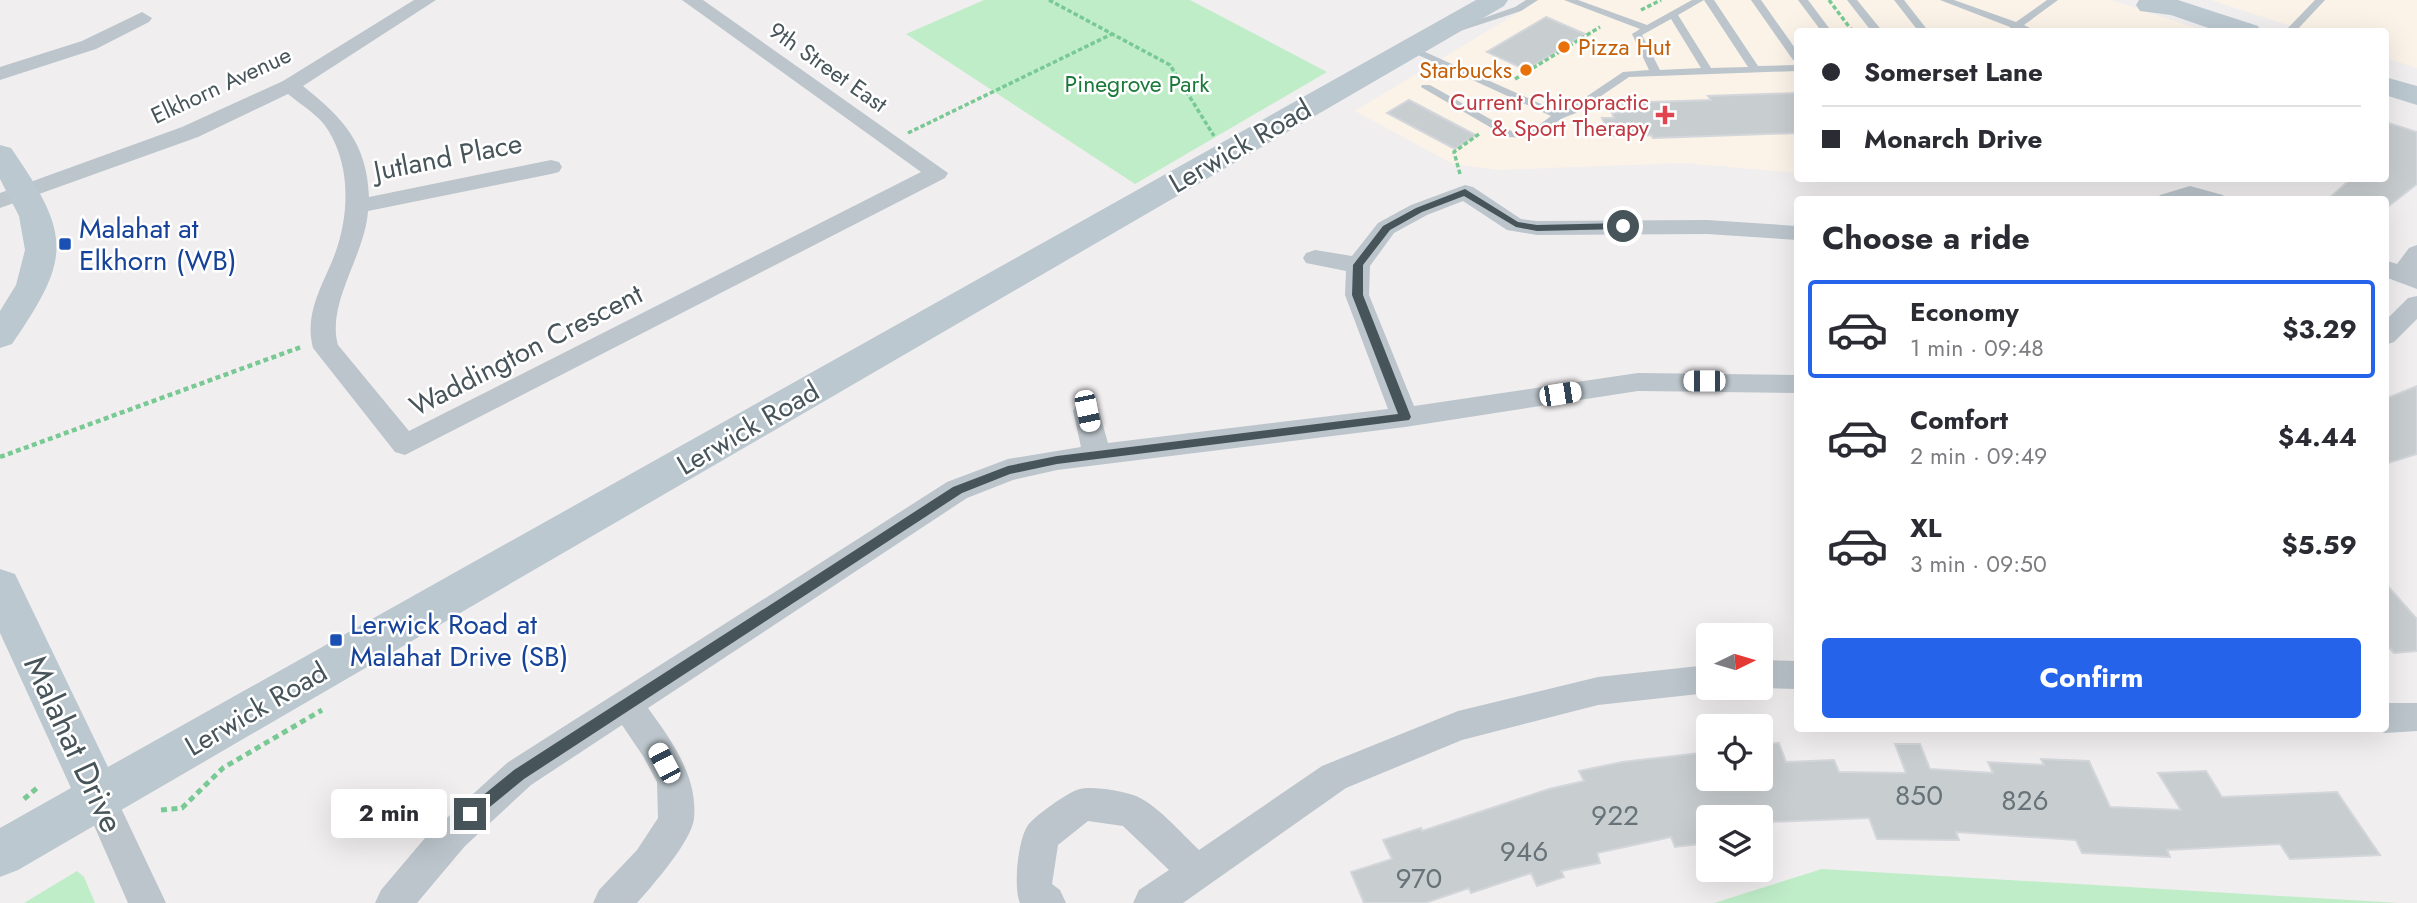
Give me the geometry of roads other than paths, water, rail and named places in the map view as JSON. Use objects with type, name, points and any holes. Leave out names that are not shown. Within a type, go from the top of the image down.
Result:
[{"type":"main road","name":"Lerwick Road","points":[[0,854],[1495,0]]},
{"type":"main road","points":[[2180,0],[2262,28]]},
{"type":"main road","points":[[2141,3],[2214,28]]},
{"type":"main road","points":[[2141,3],[2174,7],[2236,28]]},
{"type":"main road","points":[[2389,70],[2417,79]]},
{"type":"main road","points":[[2389,86],[2417,96]]},
{"type":"main road","points":[[0,154],[12,197],[38,226],[43,253],[33,286],[0,336]]},
{"type":"main road","name":"Malahat Drive","points":[[0,586],[100,798]]},
{"type":"street","name":"Elkhorn Avenue","points":[[12,197],[190,132],[290,85],[427,0]]},
{"type":"street","name":"9th Street East","points":[[691,0],[937,173]]},
{"type":"street","points":[[0,74],[89,45],[142,18]]},
{"type":"street","points":[[290,85],[337,125],[358,174],[358,206]]},
{"type":"street","name":"Jutland Place","points":[[358,206],[551,167]]},
{"type":"street","name":"Waddington Crescent","points":[[358,206],[349,249],[323,310],[322,340],[405,445],[937,173]]},
{"type":"street","points":[[1405,417],[1357,295],[1358,265],[1386,228],[1419,210],[1465,192],[1506,220],[1537,228],[1707,227],[1794,233]]},
{"type":"street","points":[[2181,196],[2190,193],[2201,196]]},
{"type":"street","points":[[2402,275],[2417,253]]},
{"type":"street","points":[[1315,257],[1358,265]]},
{"type":"street","points":[[2389,332],[2417,304]]},
{"type":"street","points":[[394,903],[423,865],[470,814],[519,775],[957,490],[1008,470],[1097,454],[1405,417],[1638,382],[1794,384]]},
{"type":"street","points":[[1087,411],[1097,454]]},
{"type":"street","points":[[1773,674],[1794,675]]},
{"type":"street","points":[[1152,903],[1334,777],[1458,726],[1598,691],[1696,680]]},
{"type":"street","points":[[612,903],[650,862],[676,821],[674,781],[655,745],[626,705]]},
{"type":"street","points":[[2389,718],[2417,717]]},
{"type":"street","name":"Malahat Drive","points":[[100,798],[147,903]]},
{"type":"street","points":[[1047,903],[1033,891],[1041,837],[1082,804],[1132,811],[1198,873]]},
{"type":"lane","points":[[1420,44],[1518,9],[1533,0]]},
{"type":"lane","points":[[1569,0],[1649,27]]},
{"type":"lane","points":[[1598,0],[1649,27]]},
{"type":"lane","points":[[1655,71],[1637,34],[1699,0]]},
{"type":"lane","points":[[1709,0],[1755,69]]},
{"type":"lane","points":[[1756,0],[1794,54]]},
{"type":"lane","points":[[1803,0],[1824,28]]},
{"type":"lane","points":[[1852,0],[1875,28]]},
{"type":"lane","points":[[1899,0],[1921,28]]},
{"type":"lane","points":[[1945,0],[2011,28]]},
{"type":"lane","points":[[2014,28],[2053,0]]},
{"type":"lane","points":[[2293,28],[2320,0]]},
{"type":"lane","points":[[1672,13],[1707,70]]},
{"type":"lane","points":[[1420,44],[1559,116]]},
{"type":"lane","points":[[1426,88],[1511,135],[1532,135],[1627,74],[1794,68]]},
{"type":"place","name":"Pizza Hut","points":[[1564,47]]},
{"type":"place","name":"Starbucks","points":[[1526,70]]},
{"type":"place","name":"Current Chiropractic & Sport Therapy","points":[[1665,115]]},
{"type":"place","name":"Malahat at Elkhorn (WB)","points":[[65,244]]},
{"type":"place","name":"Lerwick Road at Malahat Drive (SB)","points":[[336,640]]},
{"type":"park label","name":"Pinegrove Park","points":[[1137,84]]}]
